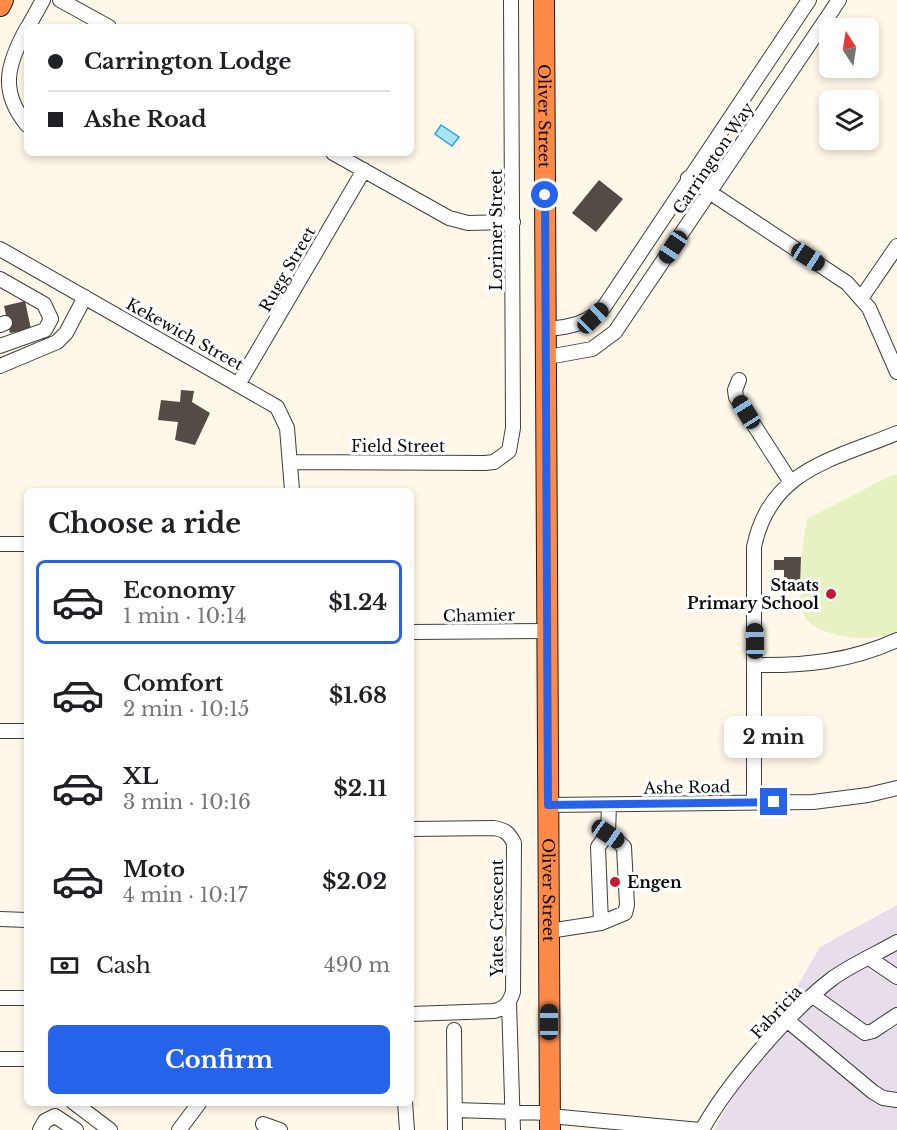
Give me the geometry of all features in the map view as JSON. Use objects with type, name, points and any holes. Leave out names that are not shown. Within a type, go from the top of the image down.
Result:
[{"type":"highway","points":[[0,6],[3,0]]},
{"type":"highway","name":"Oliver Street","points":[[544,0],[548,357],[550,1120]]},
{"type":"street","points":[[29,24],[43,0]]},
{"type":"street","points":[[60,0],[104,24]]},
{"type":"street","name":"Lorimer Street","points":[[503,457],[509,451],[513,428],[511,0]]},
{"type":"street","name":"Carrington Way","points":[[547,329],[579,325],[593,318],[604,307],[809,0]]},
{"type":"street","name":"Carrington Way","points":[[548,357],[592,349],[615,332],[839,0]]},
{"type":"street","points":[[22,50],[4,81],[4,92],[6,103],[24,122]]},
{"type":"street","points":[[338,156],[449,218],[468,222],[513,222]]},
{"type":"street","name":"Rugg Street","points":[[239,383],[364,170]]},
{"type":"street","points":[[688,178],[847,283],[862,297],[897,372]]},
{"type":"street","points":[[862,297],[897,246]]},
{"type":"street","name":"Kekewich Street","points":[[0,249],[239,383],[277,407],[287,428],[292,462],[292,488]]},
{"type":"street","points":[[0,279],[44,304],[51,319],[45,330],[0,346]]},
{"type":"street","points":[[0,366],[51,346],[63,338],[85,297]]},
{"type":"street","points":[[739,380],[735,390],[736,396],[790,481]]},
{"type":"street","points":[[754,802],[754,547],[758,529],[767,510],[790,481],[805,471],[897,432]]},
{"type":"street","name":"Field Street","points":[[292,462],[484,463],[503,457]]},
{"type":"street","points":[[0,544],[24,544]]},
{"type":"street","name":"Chamier","points":[[414,632],[548,631]]},
{"type":"street","points":[[755,665],[799,666],[837,661],[874,651],[897,639]]},
{"type":"street","points":[[0,731],[24,731]]},
{"type":"street","name":"Ashe Road","points":[[548,805],[838,800],[897,788]]},
{"type":"street","points":[[601,923],[598,847],[608,834],[609,805]]},
{"type":"street","name":"Yates Crescent","points":[[414,829],[494,828],[510,835],[514,843],[513,992],[509,1002]]},
{"type":"street","points":[[549,931],[601,923],[625,913],[627,909],[624,847],[608,834]]},
{"type":"street","points":[[0,920],[24,920]]},
{"type":"street","name":"Fabricia","points":[[455,1110],[512,1111],[550,1120],[701,1130],[726,1092],[813,996],[834,978],[897,942]]},
{"type":"street","points":[[869,958],[897,977]]},
{"type":"street","points":[[813,996],[865,1033],[873,1031],[897,1015]]},
{"type":"street","points":[[0,998],[24,998]]},
{"type":"street","points":[[414,1014],[494,1011],[503,1008],[509,1002]]},
{"type":"street","points":[[509,1002],[513,1130]]},
{"type":"street","points":[[788,1021],[873,1092],[883,1098],[897,1101]]},
{"type":"street","points":[[454,1030],[455,1130]]},
{"type":"street","points":[[0,1059],[24,1059]]},
{"type":"street","points":[[78,1106],[110,1130]]},
{"type":"street","points":[[178,1130],[197,1106]]},
{"type":"street","points":[[405,1106],[407,1130]]},
{"type":"street","points":[[40,1130],[45,1121],[55,1116],[76,1130]]},
{"type":"street","points":[[85,1130],[94,1118]]},
{"type":"street","points":[[263,1124],[280,1130]]},
{"type":"shaded area","points":[[897,905],[897,1130],[714,1130],[820,947]]},
{"type":"green space","points":[[892,475],[897,475],[897,631],[885,636],[867,638],[830,633],[811,624],[804,615],[802,607],[801,568],[807,519]]},
{"type":"water","points":[[441,125],[459,137],[452,146],[435,134]]},
{"type":"building","points":[[599,180],[623,199],[596,232],[572,213]]},
{"type":"building","points":[[25,301],[31,329],[10,333],[4,306]]},
{"type":"building","points":[[181,390],[194,391],[192,402],[210,413],[195,445],[175,440],[178,422],[158,420],[161,400],[180,402]]},
{"type":"building","points":[[784,557],[801,557],[800,587],[784,587],[784,570],[774,570],[774,560],[784,560]]},
{"type":"place","name":"Staats Primary School","points":[[831,594]]},
{"type":"place","name":"Engen","points":[[615,882]]},
{"type":"route","points":[[545,195],[548,357],[548,805],[774,802]]}]
